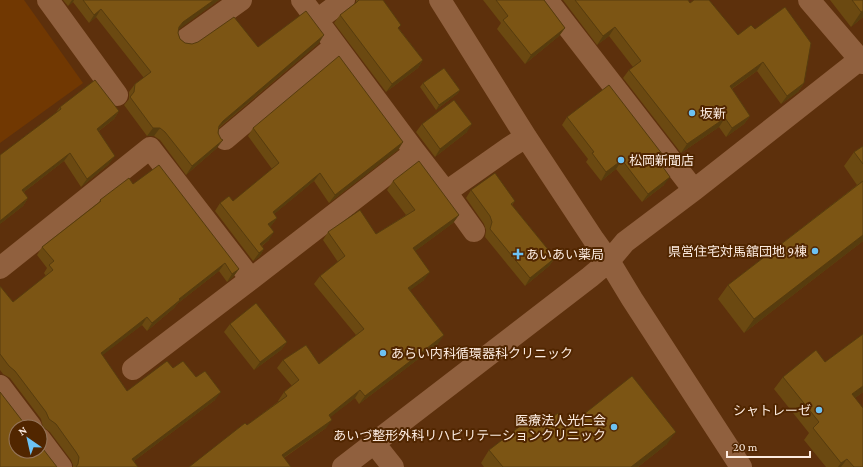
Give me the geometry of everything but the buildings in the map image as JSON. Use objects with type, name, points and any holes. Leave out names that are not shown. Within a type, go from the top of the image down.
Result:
[{"type":"street","points":[[48,0],[117,95]]},
{"type":"street","points":[[185,40],[241,0]]},
{"type":"street","points":[[302,0],[474,231]]},
{"type":"street","points":[[317,20],[344,0]]},
{"type":"street","points":[[440,0],[526,137],[609,261],[741,467]]},
{"type":"street","points":[[547,0],[694,190]]},
{"type":"street","points":[[343,467],[590,278],[609,261],[626,242],[862,60],[840,38],[809,0]]},
{"type":"street","points":[[225,139],[335,46]]},
{"type":"street","points":[[446,192],[526,137]]},
{"type":"street","points":[[0,268],[150,148],[251,279]]},
{"type":"street","points":[[133,368],[415,152]]},
{"type":"street","points":[[0,386],[25,419]]},
{"type":"street","points":[[374,443],[393,467]]},
{"type":"street","points":[[48,450],[61,467]]},
{"type":"shaded area","points":[[0,0],[24,0],[83,83],[0,143]]},
{"type":"place","name":"坂新","points":[[692,113]]},
{"type":"place","name":"松岡新聞店","points":[[621,160]]},
{"type":"place","name":"県営住宅対馬舘団地 9棟","points":[[815,251]]},
{"type":"place","name":"あいあい薬局","points":[[518,254]]},
{"type":"place","name":"あらい内科循環器科クリニック","points":[[383,353]]},
{"type":"place","name":"シャトレーゼ","points":[[819,410]]},
{"type":"place","name":"医療法人光仁会 あいづ整形外科リハビリテーションクリニック","points":[[614,427]]}]
